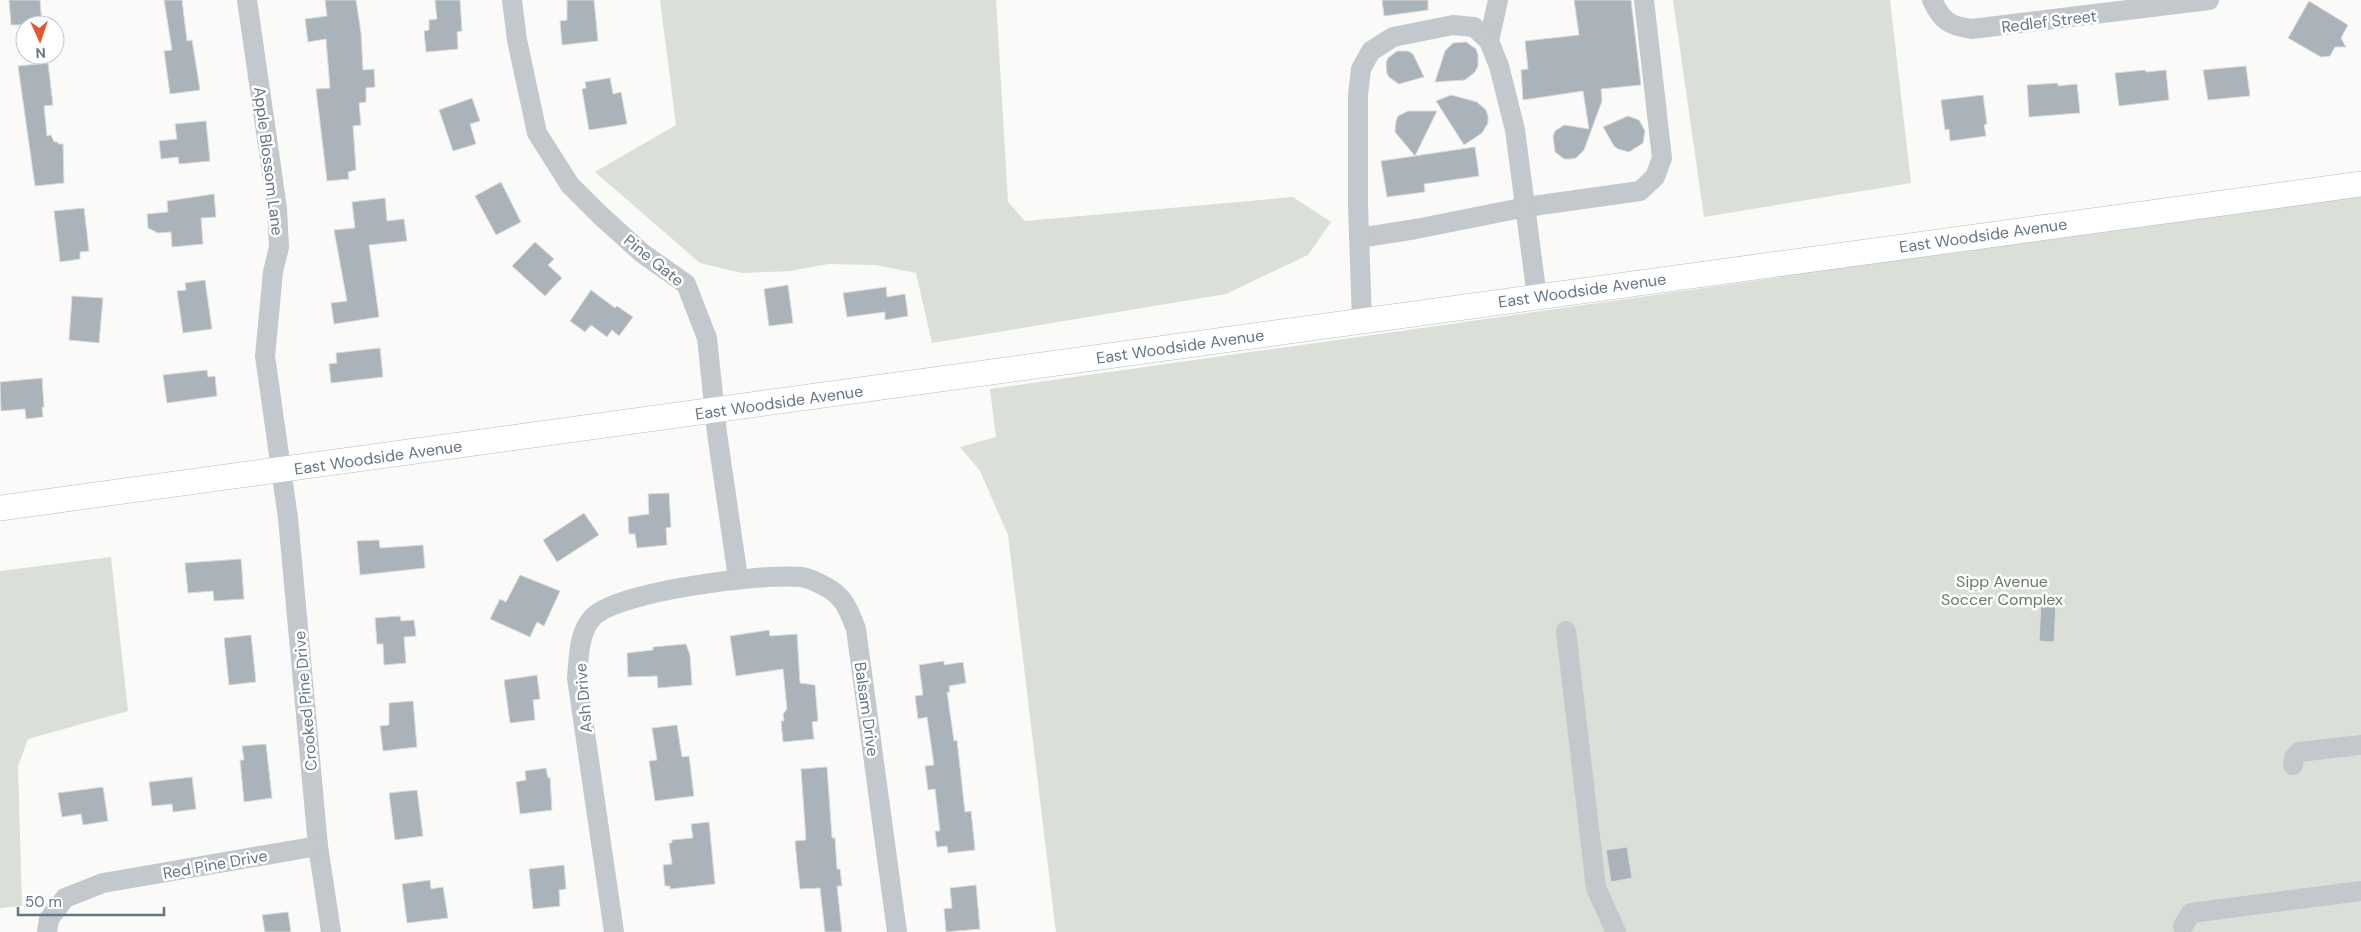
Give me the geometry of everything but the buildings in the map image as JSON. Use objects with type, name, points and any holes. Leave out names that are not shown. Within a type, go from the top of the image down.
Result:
[{"type":"main road","name":"East Woodside Avenue","points":[[0,508],[2361,184]]},
{"type":"street","name":"Apple Blossom Lane","points":[[247,0],[277,208],[280,247],[268,315],[265,356],[282,470]]},
{"type":"street","name":"Pine Gate","points":[[512,0],[537,133],[570,185],[642,253],[686,284],[706,338],[738,578]]},
{"type":"street","points":[[1489,41],[1498,0]]},
{"type":"street","points":[[1359,238],[1416,229],[1526,207],[1625,195],[1640,191],[1655,177],[1662,158],[1644,0]]},
{"type":"street","name":"Redlef Street","points":[[1932,0],[1940,15],[1954,27],[1972,30],[2209,0]]},
{"type":"street","points":[[1362,321],[1359,238],[1358,94],[1361,69],[1371,51],[1393,37],[1452,25],[1474,27],[1489,41],[1499,66],[1515,130],[1537,296]]},
{"type":"street","name":"Crooked Pine Drive","points":[[282,470],[318,846],[331,932]]},
{"type":"street","name":"Balsam Drive","points":[[738,578],[802,577],[827,587],[846,604],[856,629],[897,932]]},
{"type":"street","name":"Ash Drive","points":[[614,932],[577,678],[580,643],[593,617],[618,602],[738,578]]},
{"type":"street","points":[[1566,631],[1596,888],[1616,932]]},
{"type":"street","points":[[2293,765],[2294,758],[2300,752],[2361,745]]},
{"type":"street","name":"Red Pine Drive","points":[[47,932],[48,919],[65,898],[104,883],[318,846]]},
{"type":"street","points":[[2183,926],[2191,913],[2361,891]]},
{"type":"green space","points":[[660,0],[996,0],[1008,202],[1025,221],[1293,197],[1331,222],[1308,255],[1226,294],[932,343],[916,273],[876,265],[828,264],[790,271],[742,273],[700,263],[595,172],[676,125]]},
{"type":"green space","points":[[1673,0],[1890,0],[1911,183],[1704,217]]},
{"type":"green space","name":"Sipp Avenue Soccer Complex","points":[[2361,195],[2361,932],[1056,932],[1008,535],[980,471],[960,447],[996,437],[990,389]]},
{"type":"green space","points":[[111,557],[128,711],[28,739],[18,766],[22,906],[0,908],[0,571]]}]
